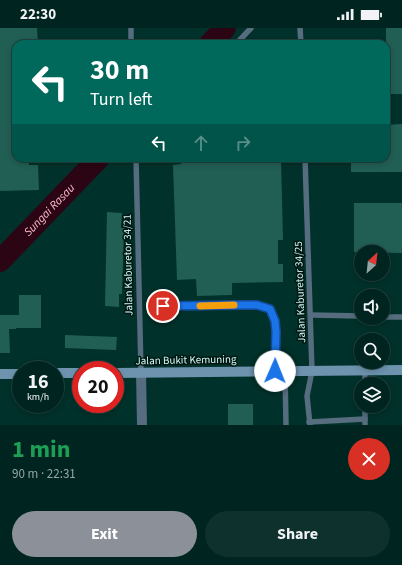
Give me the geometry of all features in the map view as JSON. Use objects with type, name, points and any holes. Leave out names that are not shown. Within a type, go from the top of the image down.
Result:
[{"type":"main road","name":"Jalan Bukit Kemuning","points":[[124,373],[402,370]]},
{"type":"main road","points":[[0,374],[12,374]]},
{"type":"street","points":[[141,372],[142,425]]},
{"type":"lane","points":[[131,28],[131,40]]},
{"type":"lane","points":[[240,40],[251,28]]},
{"type":"lane","points":[[300,28],[301,40]]},
{"type":"lane","name":"Jalan Kaburetor 34/21","points":[[136,162],[141,372]]},
{"type":"lane","name":"Jalan Kaburetor 34/25","points":[[305,162],[312,371],[307,396],[309,423]]},
{"type":"lane","points":[[163,306],[257,305],[270,309],[275,321],[286,425]]},
{"type":"lane","points":[[311,315],[354,316]]},
{"type":"lane","points":[[390,317],[402,317]]},
{"type":"lane","points":[[365,370],[365,377]]},
{"type":"lane","points":[[365,413],[365,425]]},
{"type":"lane","points":[[309,423],[365,418]]},
{"type":"building","points":[[0,28],[37,28],[38,40],[12,40],[12,162],[29,162],[29,165],[38,165],[39,190],[0,191]]},
{"type":"building","points":[[386,28],[402,28],[402,94],[390,94],[390,40],[386,40]]},
{"type":"building","points":[[402,124],[402,172],[351,172],[351,162],[390,162],[390,125]]},
{"type":"building","points":[[181,162],[281,162],[283,240],[278,240],[278,264],[283,264],[283,282],[232,283],[232,295],[197,296],[196,279],[177,280],[173,165],[181,164]]},
{"type":"building","points":[[354,203],[402,203],[402,253],[390,253],[390,245],[354,245]]},
{"type":"building","points":[[107,212],[122,213],[121,228],[124,228],[122,294],[119,294],[119,307],[105,306]]},
{"type":"building","points":[[19,295],[41,295],[41,328],[9,329],[10,353],[0,353],[0,315],[19,315]]},
{"type":"building","points":[[65,335],[117,337],[116,350],[65,348]]},
{"type":"building","points":[[228,404],[253,404],[253,425],[228,425]]},
{"type":"waterway","name":"Sungai Rasau","points":[[214,40],[225,28]]},
{"type":"waterway","name":"Sungai Rasau","points":[[0,261],[95,162]]},
{"type":"slow traffic","points":[[200,306],[234,305]]},
{"type":"route","points":[[163,306],[257,305],[270,309],[275,321],[276,332],[275,371]]}]
